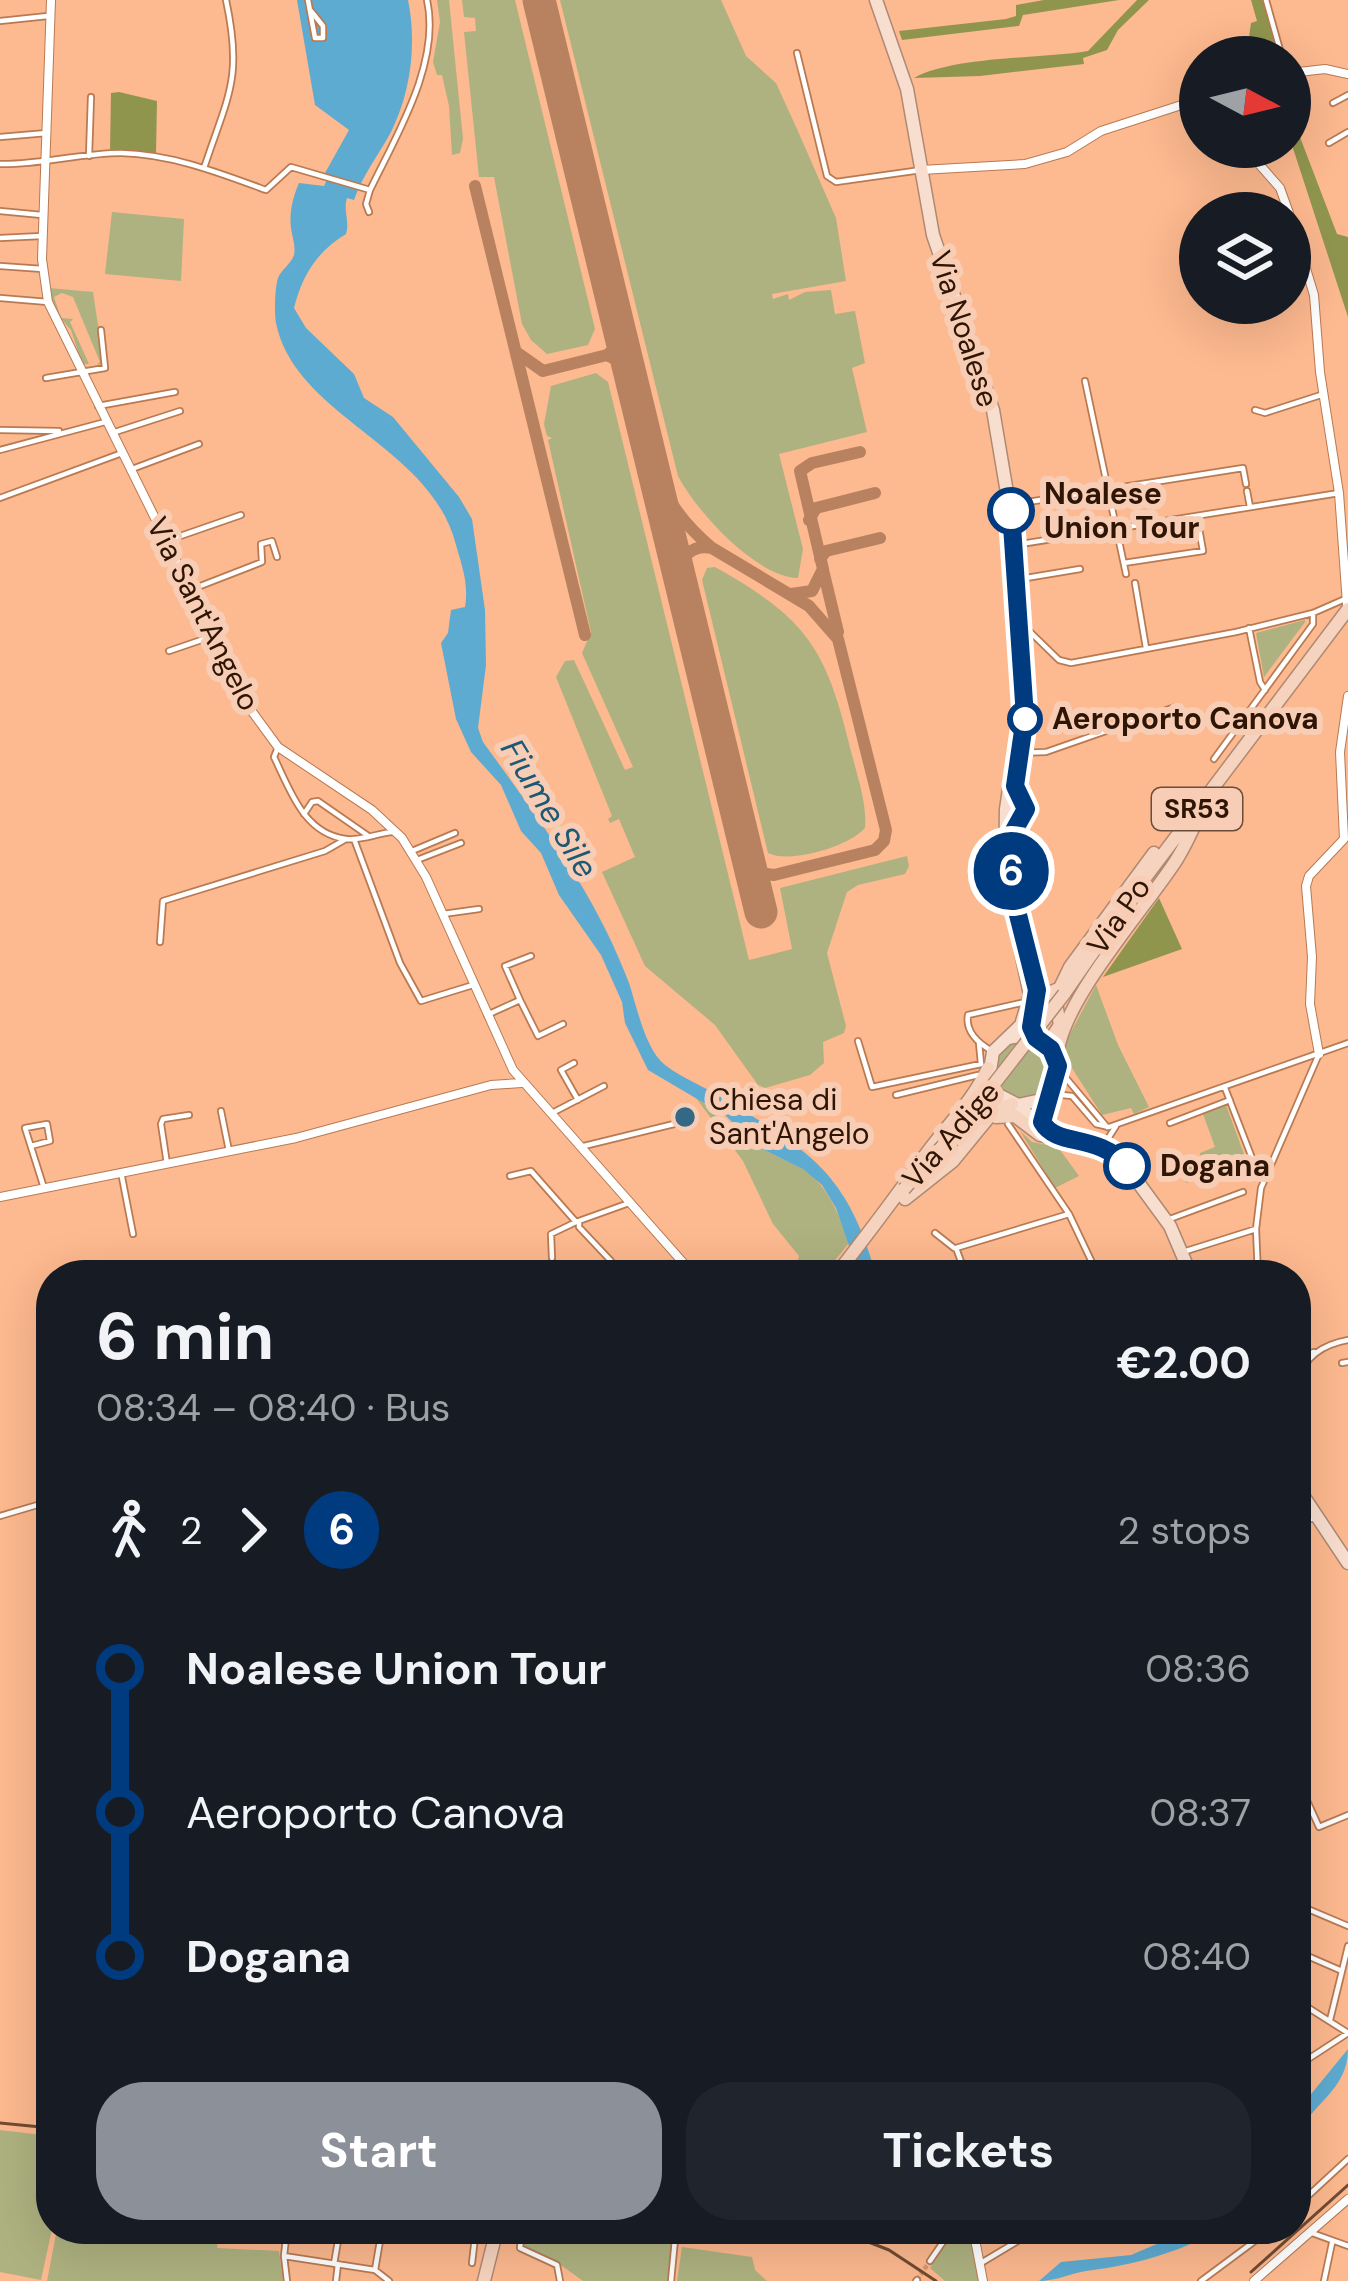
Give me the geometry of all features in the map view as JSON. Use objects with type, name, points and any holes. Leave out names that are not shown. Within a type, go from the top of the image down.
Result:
[{"type":"highway","name":"Via Po","points":[[1064,994],[1347,604]]},
{"type":"highway","name":"Via Po","points":[[1196,815],[1348,620]]},
{"type":"highway","points":[[1057,1064],[1058,1045],[1078,1000],[1179,856],[1196,815]]},
{"type":"highway","points":[[1037,990],[1064,994]]},
{"type":"highway","points":[[1038,1039],[1052,1037],[1060,1024],[1055,998],[1064,994]]},
{"type":"highway","name":"Via Adige","points":[[849,1260],[967,1120],[1064,994]]},
{"type":"highway","points":[[908,1190],[942,1133],[975,1094],[985,1066]]},
{"type":"highway","points":[[908,1190],[952,1161],[994,1111],[1015,1104]]},
{"type":"highway","points":[[985,1124],[1009,1114],[1048,1137]]},
{"type":"highway","name":"Via Adige","points":[[856,1260],[908,1190]]},
{"type":"highway","points":[[488,2281],[497,2244]]},
{"type":"main road","name":"Via Noalese","points":[[880,5],[907,89],[933,235],[988,394],[1010,505],[1018,618],[1026,645],[1025,717],[1006,893],[1030,992],[1026,1016],[993,1052]]},
{"type":"main road","name":"Via Noalese","points":[[1014,809],[1012,891],[1037,990],[1030,1024],[1038,1039]]},
{"type":"main road","points":[[1009,1038],[1038,1039],[1057,1064],[1057,1081],[1041,1116],[1048,1132],[1114,1152]]},
{"type":"main road","points":[[993,1052],[985,1066],[997,1094],[1015,1104],[1048,1137],[1114,1152],[1167,1220],[1186,1260]]},
{"type":"main road","points":[[1015,1104],[1034,1104],[1048,1095]]},
{"type":"main road","points":[[1311,1504],[1348,1562]]},
{"type":"street","name":"Via Sant'Angelo","points":[[51,0],[43,236],[48,302],[253,714],[278,747],[372,810],[414,856],[508,1062],[510,1078]]},
{"type":"street","points":[[203,169],[236,62],[226,0]]},
{"type":"street","points":[[308,0],[311,11]]},
{"type":"street","points":[[369,212],[366,188],[410,110],[428,38],[427,0]]},
{"type":"street","points":[[1266,0],[1276,36]]},
{"type":"street","points":[[0,21],[50,16]]},
{"type":"street","points":[[797,53],[824,172],[836,182],[922,170],[1025,164],[1067,152],[1101,130],[1179,106]]},
{"type":"street","points":[[1311,71],[1348,74]]},
{"type":"street","points":[[1333,103],[1348,95]]},
{"type":"street","points":[[89,156],[91,97]]},
{"type":"street","points":[[1329,143],[1348,132]]},
{"type":"street","points":[[0,137],[47,133]]},
{"type":"street","points":[[0,164],[136,154],[268,190],[289,167],[366,188]]},
{"type":"street","points":[[1262,168],[1282,192]]},
{"type":"street","points":[[0,211],[44,215]]},
{"type":"street","points":[[0,238],[43,236]]},
{"type":"street","points":[[0,266],[43,269]]},
{"type":"street","points":[[1026,645],[1065,662],[1249,628],[1347,604],[1339,493],[1311,286]]},
{"type":"street","points":[[0,298],[48,302]]},
{"type":"street","points":[[46,379],[107,365],[100,330]]},
{"type":"street","points":[[1085,381],[1126,574]]},
{"type":"street","points":[[98,406],[175,392]]},
{"type":"street","points":[[1255,410],[1265,412],[1324,394]]},
{"type":"street","points":[[112,433],[181,410]]},
{"type":"street","points":[[0,450],[106,422]]},
{"type":"street","points":[[0,430],[64,431]]},
{"type":"street","points":[[130,470],[200,444]]},
{"type":"street","points":[[0,498],[122,453]]},
{"type":"street","points":[[1010,505],[1243,468],[1250,507]]},
{"type":"street","points":[[1015,545],[1339,493]]},
{"type":"street","points":[[166,541],[241,515]]},
{"type":"street","points":[[1124,563],[1203,551],[1197,516]]},
{"type":"street","points":[[190,590],[262,562],[261,544],[272,541],[277,557]]},
{"type":"street","points":[[1017,579],[1080,569]]},
{"type":"street","points":[[1135,584],[1146,648]]},
{"type":"street","points":[[1214,759],[1313,623],[1313,613]]},
{"type":"street","points":[[1249,628],[1259,682],[1265,690]]},
{"type":"street","points":[[170,651],[213,636]]},
{"type":"street","points":[[1257,1260],[1257,1206],[1268,1168],[1317,1059],[1306,886],[1309,876],[1344,839],[1340,752],[1348,696]]},
{"type":"street","points":[[1018,753],[1046,752],[1174,707]]},
{"type":"street","points":[[278,747],[273,756],[304,814],[322,830],[350,839]]},
{"type":"street","points":[[304,814],[318,801],[368,835]]},
{"type":"street","points":[[160,941],[163,902],[350,839],[396,832]]},
{"type":"street","points":[[414,856],[455,833]]},
{"type":"street","points":[[350,839],[400,963],[421,1001],[473,985]]},
{"type":"street","points":[[414,856],[460,843]]},
{"type":"street","points":[[442,914],[479,909]]},
{"type":"street","points":[[531,956],[505,966],[520,1000],[538,1036],[563,1024]]},
{"type":"street","points":[[487,1015],[520,1000]]},
{"type":"street","points":[[896,1095],[979,1075],[985,1066],[968,1015],[1021,1003]]},
{"type":"street","points":[[858,1041],[872,1087],[985,1066]]},
{"type":"street","points":[[979,1043],[993,1052]]},
{"type":"street","points":[[1048,1095],[1072,1096],[1096,1124],[1116,1126],[1305,1059],[1317,1059],[1348,1043]]},
{"type":"street","points":[[574,1063],[561,1070],[578,1100]]},
{"type":"street","points":[[1057,1064],[1108,1127]]},
{"type":"street","points":[[0,1197],[296,1138],[510,1078],[523,1084],[680,1260]]},
{"type":"street","points":[[550,1116],[604,1086]]},
{"type":"street","points":[[1226,1088],[1252,1158],[1268,1168]]},
{"type":"street","points":[[1170,1123],[1230,1100]]},
{"type":"street","points":[[220,1111],[230,1151]]},
{"type":"street","points":[[167,1163],[163,1119],[189,1115]]},
{"type":"street","points":[[31,1146],[50,1141],[47,1124],[25,1127],[44,1188]]},
{"type":"street","points":[[579,1148],[674,1124]]},
{"type":"street","points":[[1008,1124],[1069,1214],[1091,1260]]},
{"type":"street","points":[[1114,1152],[1109,1137],[1116,1126]]},
{"type":"street","points":[[510,1176],[532,1171],[610,1260]]},
{"type":"street","points":[[121,1172],[133,1234]]},
{"type":"street","points":[[1167,1220],[1243,1192]]},
{"type":"street","points":[[553,1258],[550,1234],[629,1203]]},
{"type":"street","points":[[956,1248],[1069,1214]]},
{"type":"street","points":[[1183,1252],[1256,1229]]},
{"type":"street","points":[[935,1233],[956,1248],[960,1260]]},
{"type":"street","points":[[1311,1355],[1348,1340]]},
{"type":"street","points":[[0,1516],[36,1505]]},
{"type":"street","points":[[1311,1519],[1320,1516]]},
{"type":"street","points":[[1311,1809],[1319,1827],[1348,1815]]},
{"type":"street","points":[[1311,1910],[1348,1926]]},
{"type":"street","points":[[1330,2020],[1348,1946]]},
{"type":"street","points":[[1311,1958],[1342,1971]]},
{"type":"street","points":[[1311,2009],[1348,2033],[1311,2057]]},
{"type":"street","points":[[1311,2193],[1348,2159]]},
{"type":"street","points":[[1311,2233],[1348,2199]]},
{"type":"street","points":[[1319,2228],[1332,2243],[1348,2246]]},
{"type":"street","points":[[1324,2281],[1332,2243]]},
{"type":"street","points":[[285,2244],[287,2281]]},
{"type":"street","points":[[336,2281],[338,2244]]},
{"type":"street","points":[[375,2270],[379,2244]]},
{"type":"street","points":[[472,2263],[474,2244]]},
{"type":"street","points":[[520,2244],[520,2248],[554,2264],[561,2272],[560,2281]]},
{"type":"street","points":[[671,2281],[675,2244]]},
{"type":"street","points":[[930,2261],[942,2244]]},
{"type":"street","points":[[976,2244],[983,2281]]},
{"type":"street","points":[[979,2263],[1012,2244]]},
{"type":"street","points":[[1201,2281],[1251,2244]]},
{"type":"street","points":[[1254,2281],[1297,2244]]},
{"type":"street","points":[[284,2256],[375,2270],[388,2281]]},
{"type":"green space","points":[[437,0],[449,0],[463,139],[460,153],[452,155],[449,106],[442,75],[437,75],[433,62],[440,22]]},
{"type":"green space","points":[[462,0],[515,0],[595,329],[588,345],[547,354],[522,324],[494,177],[479,177],[464,32],[476,31],[475,18],[464,17]]},
{"type":"green space","points":[[560,0],[721,0],[746,56],[776,83],[836,218],[846,281],[772,294],[773,299],[788,294],[789,300],[805,292],[831,290],[835,314],[855,311],[865,363],[852,368],[867,432],[779,454],[803,549],[798,578],[764,567],[729,540],[678,476]]},
{"type":"green space","points":[[1044,0],[1119,0],[1023,15],[1019,26],[902,40],[899,31],[1006,19],[1016,16],[1016,5]]},
{"type":"green space","points":[[1137,0],[1149,0],[1118,30],[1107,50],[1083,58],[1084,64],[914,78],[974,62],[1088,51]]},
{"type":"green space","points":[[1251,0],[1263,0],[1273,36],[1249,36],[1251,23],[1257,21]]},
{"type":"green space","points":[[111,93],[157,101],[156,153],[110,149]]},
{"type":"green space","points":[[1311,166],[1337,234],[1348,237],[1348,317],[1311,192],[1299,168]]},
{"type":"green space","points":[[112,212],[184,219],[181,281],[105,274]]},
{"type":"green space","points":[[49,288],[93,292],[104,365],[97,364],[73,297],[62,293],[54,297],[61,318],[73,319],[70,322],[89,364],[82,364],[71,330],[57,314]]},
{"type":"green space","points":[[596,373],[608,382],[749,960],[792,949],[780,888],[907,856],[905,874],[847,892],[827,953],[844,1033],[823,1042],[824,1063],[810,1075],[765,1088],[758,1085],[715,1025],[645,966],[602,872],[635,857],[619,819],[610,823],[608,819],[612,816],[556,677],[565,661],[574,660],[625,770],[633,767],[582,653],[591,632],[548,440],[552,438],[544,424],[551,386]]},
{"type":"green space","points":[[715,567],[794,622],[823,664],[843,719],[865,810],[865,828],[846,841],[804,855],[768,853],[702,580],[707,568]]},
{"type":"green space","points":[[1305,622],[1264,677],[1256,633]]},
{"type":"green space","points":[[1159,898],[1182,949],[1103,977]]},
{"type":"green space","points":[[1096,985],[1118,1045],[1149,1107],[1134,1114],[1131,1108],[1102,1115],[1070,1065],[1066,1066],[1065,1043]]},
{"type":"green space","points":[[1024,1041],[1044,1050],[1053,1070],[1044,1090],[1024,1099],[1004,1090],[995,1070],[1004,1050]]},
{"type":"green space","points":[[696,1098],[761,1148],[808,1173],[824,1190],[849,1243],[835,1260],[798,1260],[773,1224],[743,1161]]},
{"type":"green space","points":[[1226,1105],[1248,1165],[1186,1183],[1180,1165],[1215,1147],[1203,1114]]},
{"type":"green space","points":[[1020,1131],[1032,1142],[1058,1147],[1079,1176],[1055,1188]]},
{"type":"green space","points":[[0,2130],[36,2134],[36,2244],[49,2244],[41,2280],[0,2272]]},
{"type":"green space","points":[[54,2244],[217,2244],[217,2248],[279,2251],[283,2281],[47,2281]]},
{"type":"green space","points":[[674,2244],[670,2281],[583,2281],[523,2247]]},
{"type":"green space","points":[[946,2244],[972,2244],[978,2281],[945,2281],[930,2268]]},
{"type":"green space","points":[[682,2247],[752,2257],[755,2270],[767,2281],[677,2281]]},
{"type":"water","points":[[297,0],[408,0],[410,67],[398,117],[354,200],[347,198],[346,234],[312,265],[294,308],[306,328],[354,374],[364,398],[393,417],[472,519],[485,610],[486,665],[478,728],[600,918],[658,1058],[778,1133],[821,1167],[852,1211],[871,1260],[854,1260],[836,1208],[822,1185],[803,1169],[756,1146],[726,1116],[648,1070],[601,955],[559,895],[541,853],[521,831],[501,785],[471,752],[456,719],[441,643],[448,633],[451,610],[465,607],[466,591],[456,545],[442,511],[420,481],[309,383],[288,355],[276,323],[278,278],[294,255],[291,222],[299,183],[324,186],[329,175],[325,173],[349,130],[315,105]]},
{"type":"water","points":[[1348,2049],[1336,2086],[1311,2116],[1311,2094]]},
{"type":"water","points":[[1157,2244],[1191,2244],[1155,2257],[1039,2281],[1061,2262],[1131,2255]]},
{"type":"taxiway","points":[[475,186],[585,635]]},
{"type":"taxiway","points":[[607,355],[616,348],[620,335]]},
{"type":"taxiway","points":[[516,352],[543,371],[607,355],[628,365]]},
{"type":"taxiway","points":[[791,594],[812,591],[823,569],[800,471],[812,463],[860,452]]},
{"type":"taxiway","points":[[651,459],[675,508],[712,548],[688,554],[680,578]]},
{"type":"taxiway","points":[[809,520],[816,508],[875,493]]},
{"type":"taxiway","points":[[820,559],[826,551],[880,538]]},
{"type":"taxiway","points":[[712,548],[809,606],[838,639],[886,830],[875,850],[774,875],[759,873],[748,854]]},
{"type":"taxiway","points":[[823,570],[838,632]]},
{"type":"runway","points":[[539,0],[761,912]]},
{"type":"tunnel","points":[[917,2280],[930,2261]]},
{"type":"railway","points":[[0,2123],[36,2127]]},
{"type":"railway","points":[[1311,2218],[1348,2185]]},
{"type":"railway","points":[[874,2244],[936,2281]]},
{"type":"railway","points":[[1251,2272],[1282,2244]]},
{"type":"bus line","name":"6","points":[[1011,511],[1025,717],[1015,786],[1026,806],[1012,834],[1012,891],[1037,990],[1031,1027],[1036,1038],[1051,1049],[1058,1066],[1042,1122],[1052,1135],[1111,1149],[1127,1166]]},
{"type":"place","name":"Noalese Union Tour","points":[[1011,511]]},
{"type":"place","name":"Aeroporto Canova","points":[[1025,719]]},
{"type":"place","name":"Chiesa di Sant'Angelo","points":[[685,1117]]},
{"type":"place","name":"Dogana","points":[[1127,1166]]},
{"type":"water label","name":"Fiume Sile","points":[[550,808]]}]
